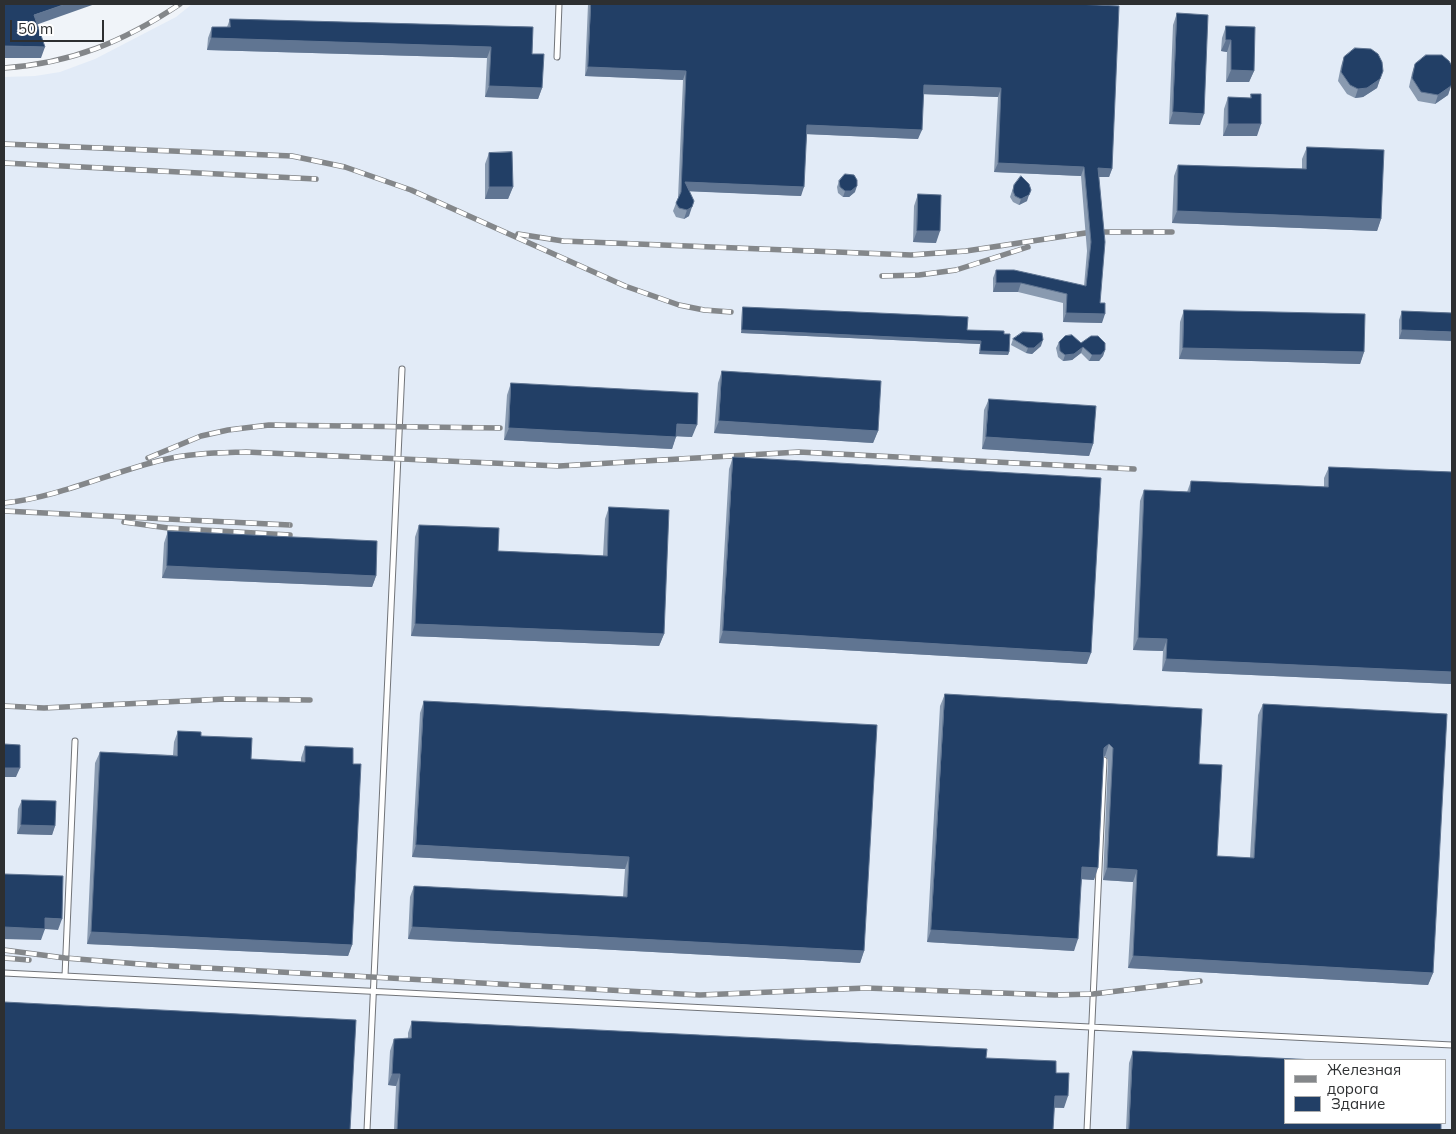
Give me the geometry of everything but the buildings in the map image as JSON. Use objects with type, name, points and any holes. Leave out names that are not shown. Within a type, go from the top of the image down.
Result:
[{"type":"lane","points":[[557,58],[559,4]]},
{"type":"lane","points":[[367,1130],[375,991],[402,369]]},
{"type":"lane","points":[[64,976],[75,741]]},
{"type":"lane","points":[[1087,1130],[1104,760]]},
{"type":"lane","points":[[4,973],[1452,1045]]},
{"type":"shaded area","points":[[192,4],[1452,4],[1452,1130],[4,1130],[4,77],[35,76],[60,72],[95,59],[176,17]]},
{"type":"railway","points":[[4,68],[75,56],[117,40],[180,4]]},
{"type":"railway","points":[[4,144],[292,156],[345,167],[411,190],[625,286],[679,305],[704,310],[731,312]]},
{"type":"railway","points":[[4,163],[316,179]]},
{"type":"railway","points":[[518,234],[563,241],[911,255],[966,251],[1092,232],[1172,232]]},
{"type":"railway","points":[[882,276],[919,275],[956,270],[1028,247]]},
{"type":"railway","points":[[148,458],[201,436],[228,430],[269,425],[500,428]]},
{"type":"railway","points":[[4,503],[44,496],[142,465],[172,458],[246,452],[559,466],[799,452],[1134,469]]},
{"type":"railway","points":[[4,511],[290,525]]},
{"type":"railway","points":[[124,522],[168,528],[290,535]]},
{"type":"railway","points":[[4,706],[44,708],[225,699],[310,700]]},
{"type":"railway","points":[[4,950],[65,958],[152,965],[700,995],[866,988],[1055,995],[1093,994],[1200,981]]},
{"type":"railway","points":[[4,958],[29,960]]}]
